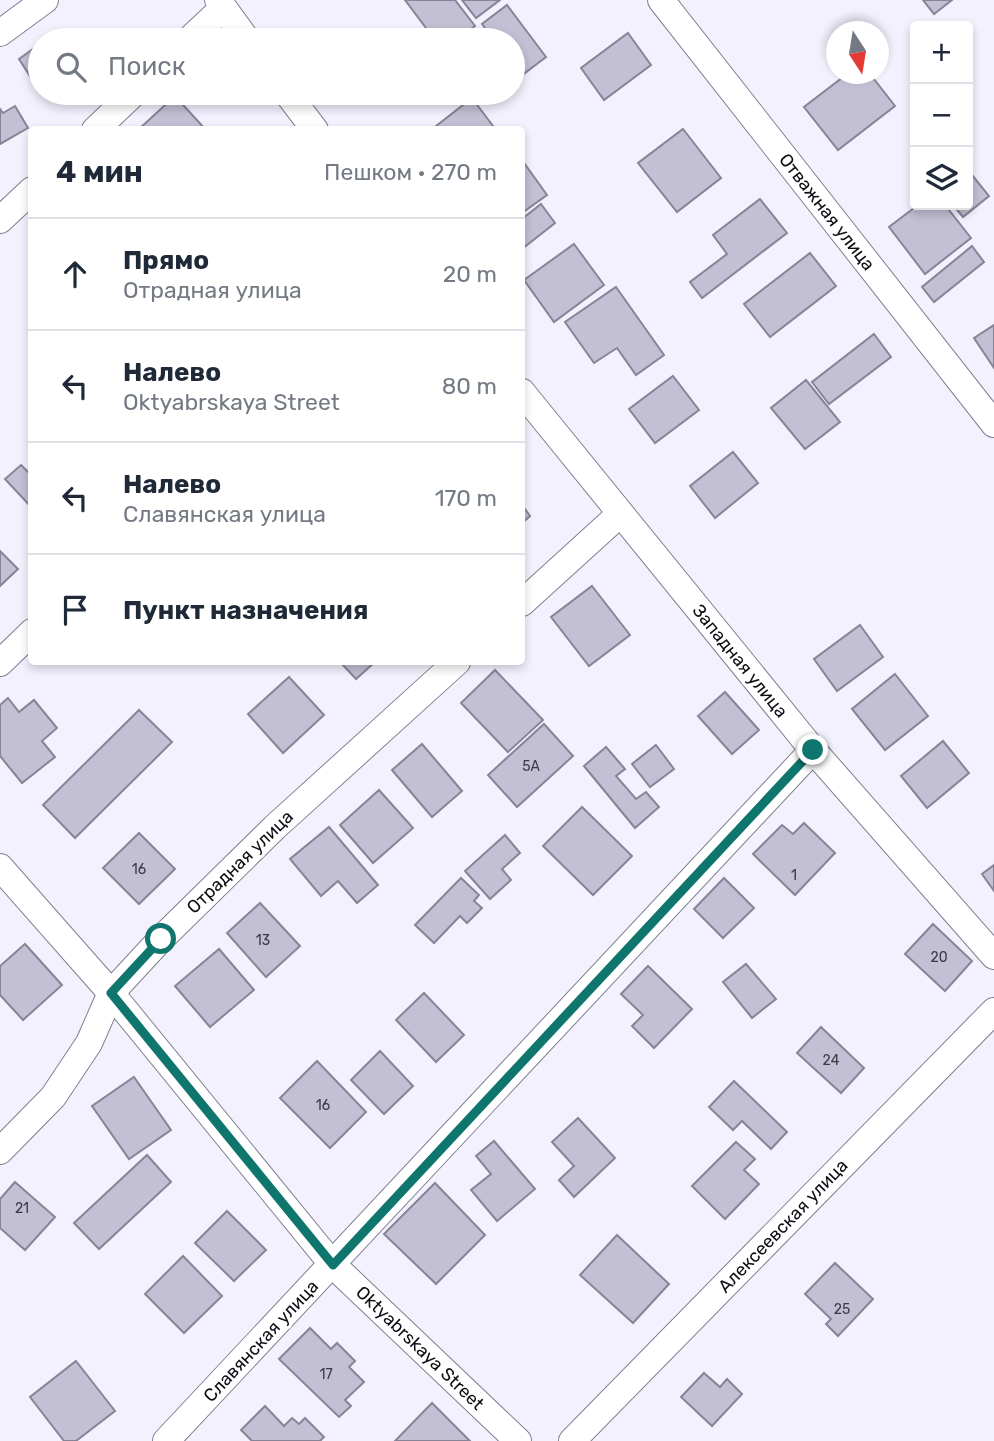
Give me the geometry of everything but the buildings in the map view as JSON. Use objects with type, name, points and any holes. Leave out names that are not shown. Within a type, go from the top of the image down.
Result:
[{"type":"street","points":[[0,33],[45,0]]},
{"type":"street","name":"Отважная улица","points":[[661,0],[994,424]]},
{"type":"street","points":[[199,28],[220,4],[238,28]]},
{"type":"street","points":[[99,126],[121,105]]},
{"type":"street","points":[[296,105],[312,126]]},
{"type":"street","points":[[0,220],[28,194]]},
{"type":"street","name":"Западная улица","points":[[525,396],[813,750],[994,956]]},
{"type":"street","points":[[525,600],[620,514]]},
{"type":"street","points":[[0,663],[28,636]]},
{"type":"street","name":"Отрадная улица","points":[[0,1151],[52,1097],[89,1043],[111,993],[161,939],[275,827],[454,665]]},
{"type":"street","name":"Славянская улица","points":[[166,1441],[813,750]]},
{"type":"street","name":"Oktyabrskaya Street","points":[[0,867],[111,993],[333,1265],[518,1441]]},
{"type":"street","name":"Алексеевская улица","points":[[572,1441],[994,1012]]},
{"type":"route","points":[[161,939],[111,993],[333,1265],[813,750]]}]
